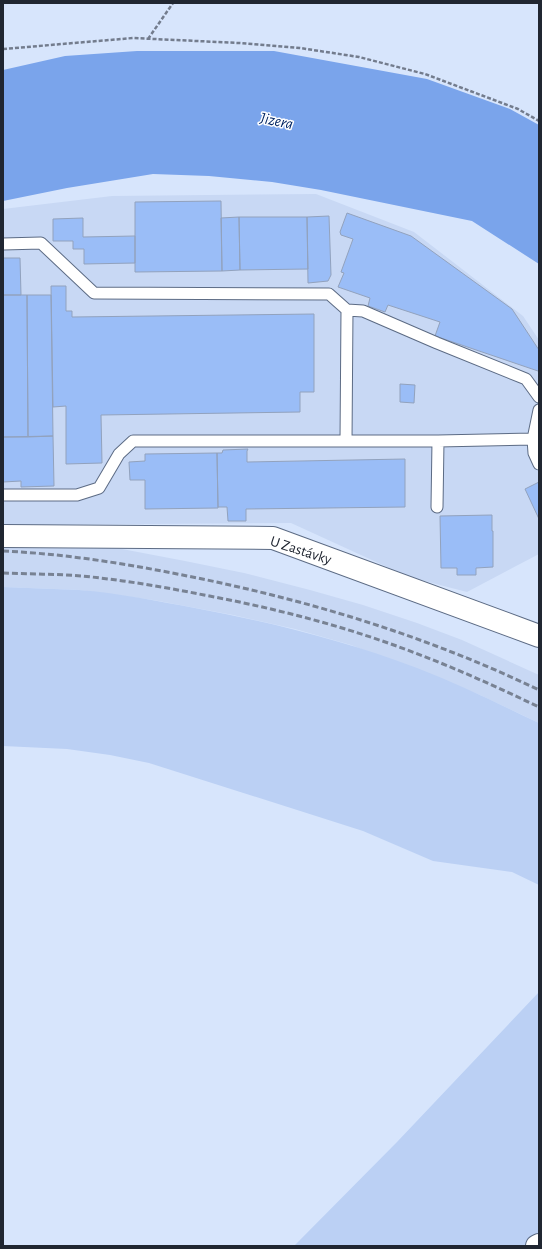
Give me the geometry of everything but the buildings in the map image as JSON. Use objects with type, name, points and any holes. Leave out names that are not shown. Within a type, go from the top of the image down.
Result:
[{"type":"street","name":"U Zastávky","points":[[3,536],[272,538],[539,636]]},
{"type":"lane","points":[[3,244],[41,243],[94,293],[329,294],[347,310],[363,311],[437,344],[526,379],[539,397]]},
{"type":"lane","points":[[346,441],[347,310]]},
{"type":"lane","points":[[539,410],[533,439],[534,453],[539,464]]},
{"type":"lane","points":[[3,495],[77,495],[99,488],[119,454],[132,441],[438,441],[533,439]]},
{"type":"lane","points":[[437,506],[438,441]]},
{"type":"path","points":[[148,39],[173,3]]},
{"type":"path","points":[[3,49],[133,38],[300,48],[359,57],[425,74],[518,109],[539,120]]},
{"type":"shaded area","points":[[316,194],[414,232],[523,316],[539,340],[539,554],[467,592],[409,577],[291,523],[3,525],[3,209],[112,196]]},
{"type":"shaded area","points":[[3,539],[48,540],[122,549],[185,561],[244,573],[310,590],[363,605],[417,623],[462,640],[539,675],[539,723],[480,695],[351,645],[295,629],[233,615],[153,600],[80,590],[3,587]]},
{"type":"shaded area","points":[[3,587],[79,590],[108,593],[252,619],[308,633],[363,649],[433,674],[464,687],[539,723],[539,885],[512,872],[433,861],[363,831],[149,763],[110,755],[67,749],[3,746]]},
{"type":"shaded area","points":[[539,992],[539,1235],[524,1246],[294,1246],[397,1142]]},
{"type":"water","name":"Jizera","points":[[137,51],[274,51],[427,79],[510,109],[539,125],[539,264],[472,221],[321,190],[272,182],[209,176],[153,174],[67,188],[3,201],[3,70],[65,56]]},
{"type":"railway","points":[[3,551],[54,555],[131,565],[207,580],[292,600],[417,639],[539,690]]},
{"type":"railway","points":[[3,573],[82,576],[128,582],[232,600],[288,613],[342,628],[396,646],[467,674],[539,707]]}]
